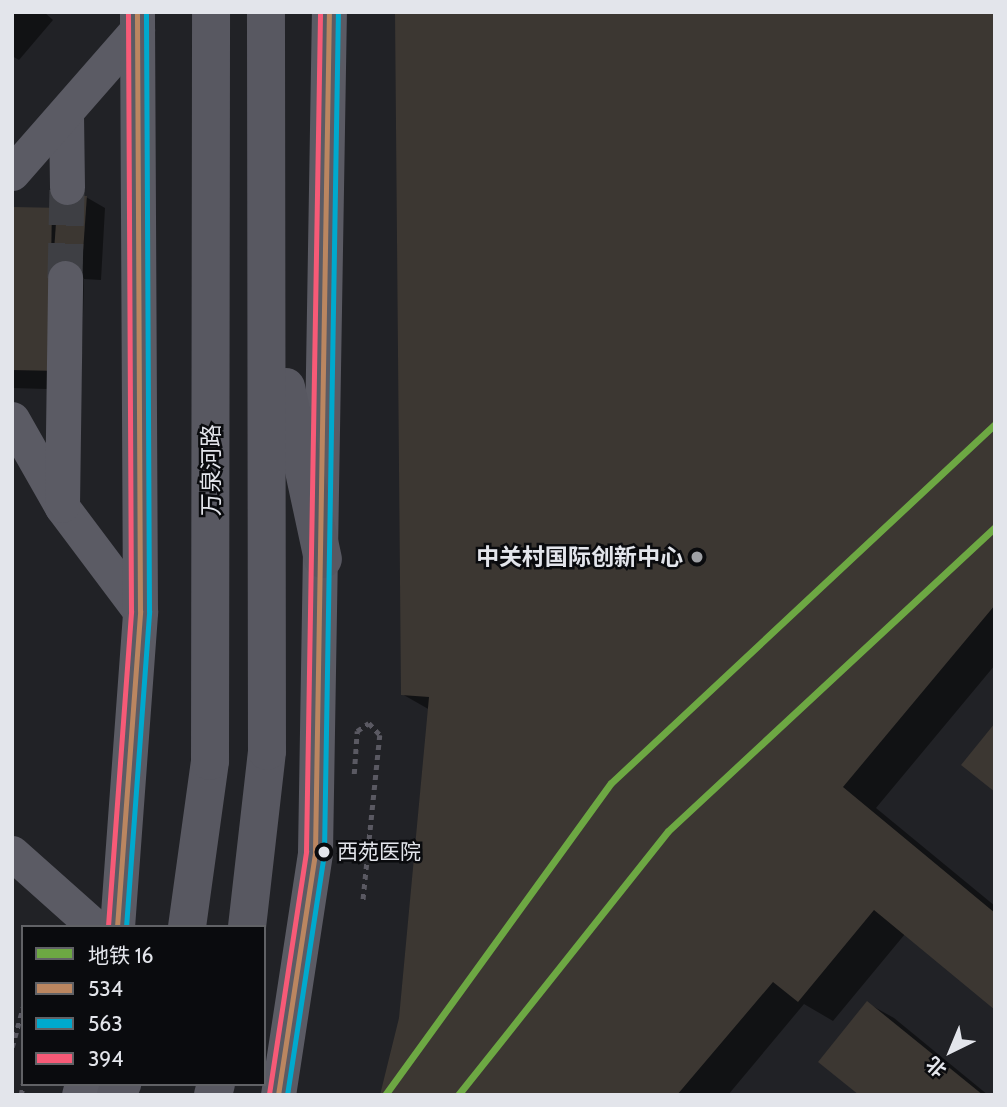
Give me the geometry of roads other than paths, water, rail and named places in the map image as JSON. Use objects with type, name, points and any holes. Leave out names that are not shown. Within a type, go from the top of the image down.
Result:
[{"type":"highway","name":"万泉河路","points":[[187,925],[211,761],[211,12]]},
{"type":"highway","points":[[247,925],[267,751],[271,317],[266,12]]},
{"type":"highway","points":[[271,317],[323,559]]},
{"type":"street","points":[[278,1095],[315,852],[323,559],[329,12]]},
{"type":"street","points":[[12,173],[66,115],[137,21]]},
{"type":"street","points":[[117,925],[140,611],[137,21]]},
{"type":"street","points":[[66,115],[67,187]]},
{"type":"street","points":[[62,507],[65,278]]},
{"type":"street","points":[[12,418],[62,507],[140,611]]},
{"type":"street","points":[[12,853],[93,925]]},
{"type":"tunnel","points":[[65,278],[67,187]]},
{"type":"metro line","name":"16","points":[[385,1095],[611,783],[995,424]]},
{"type":"metro line","name":"16","points":[[458,1095],[668,831],[995,527]]},
{"type":"place","name":"中关村国际创新中心","points":[[697,557]]},
{"type":"place","name":"西苑医院","points":[[324,852]]}]
